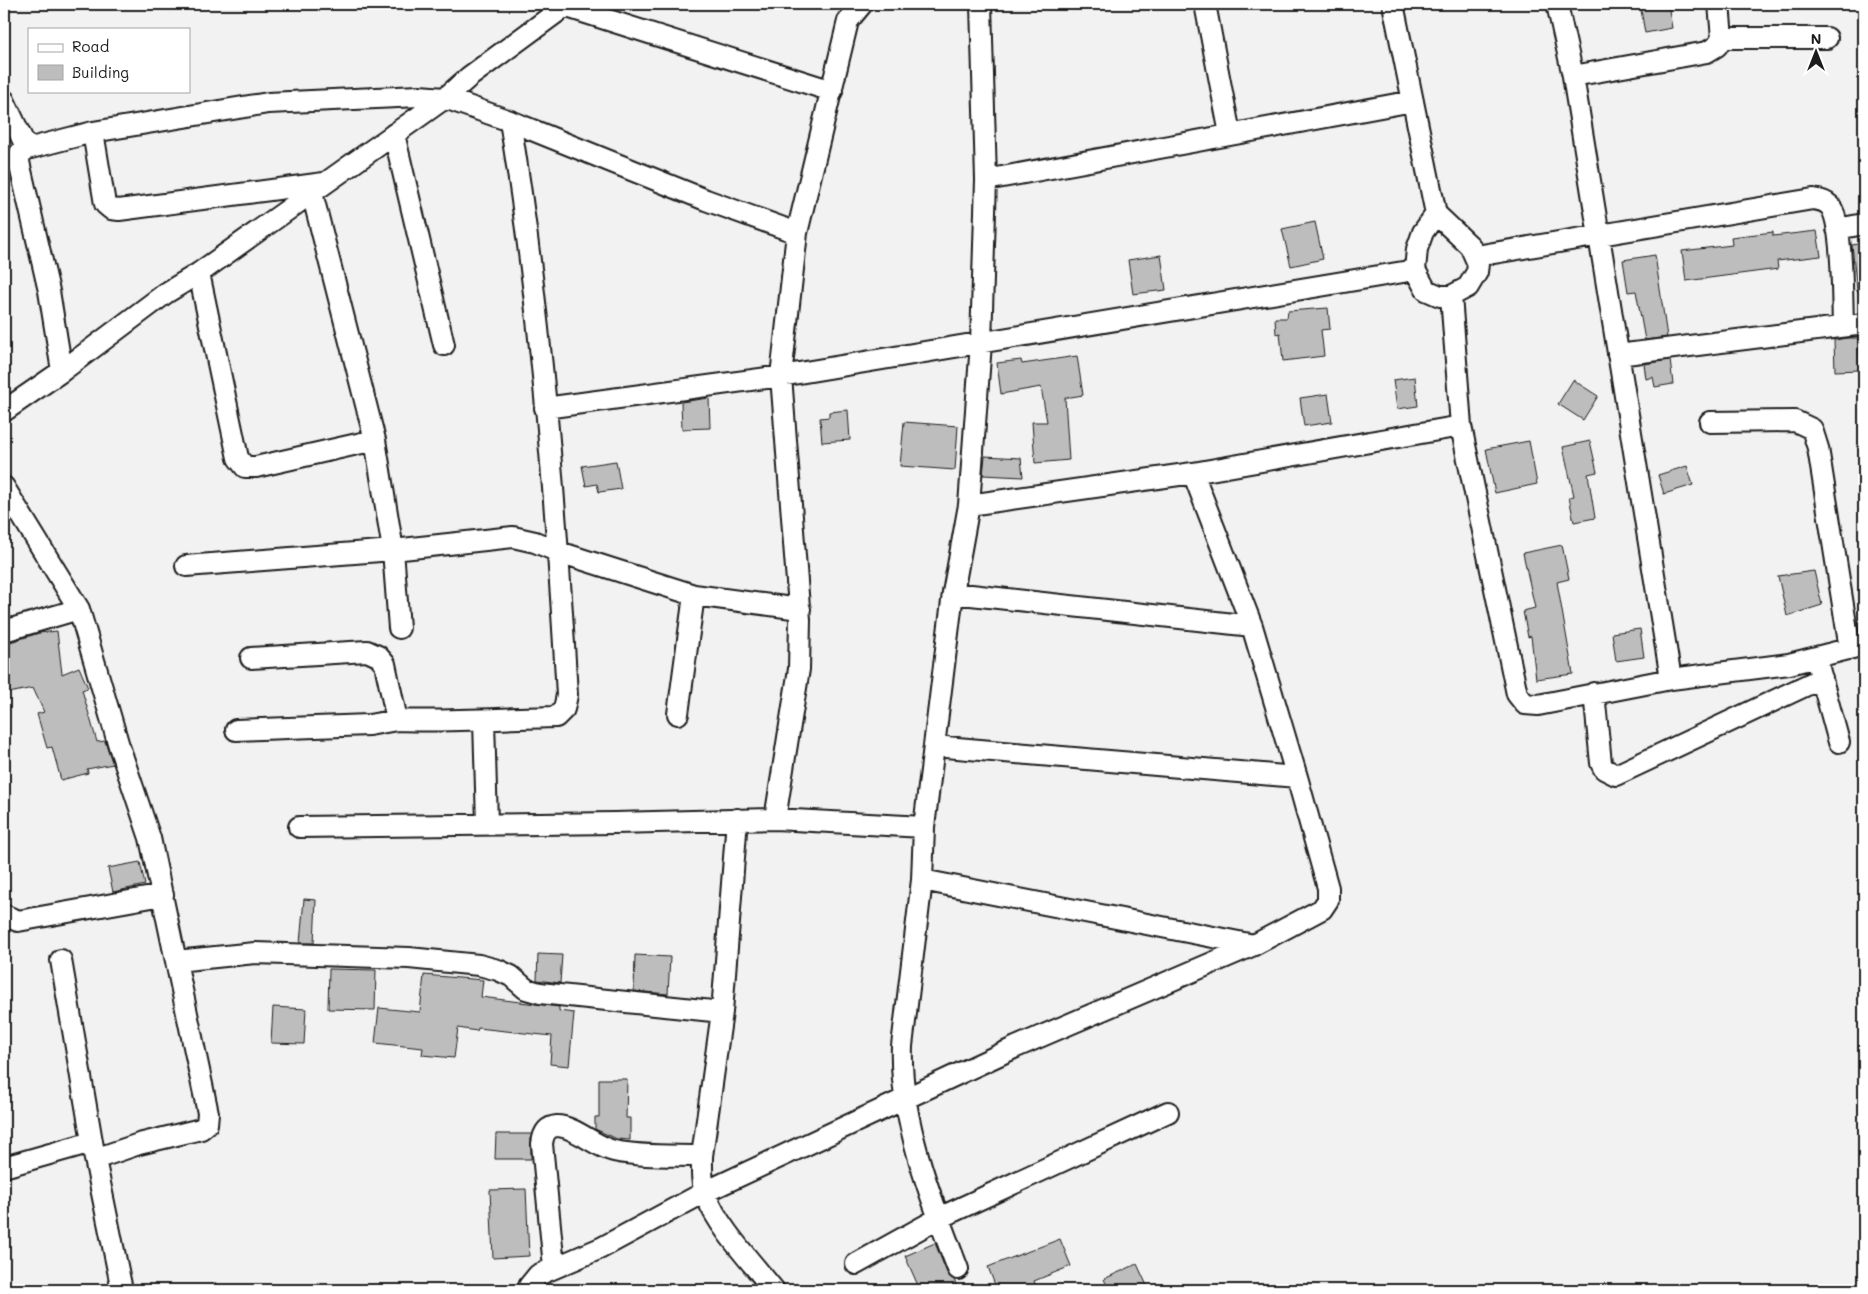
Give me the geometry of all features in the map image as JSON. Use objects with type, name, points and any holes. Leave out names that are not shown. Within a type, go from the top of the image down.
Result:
[{"type":"street","points":[[775,819],[799,669],[800,609],[782,376],[797,233],[848,21],[862,4]]},
{"type":"street","points":[[958,1269],[938,1218],[904,1097],[902,1046],[922,880],[924,828],[934,746],[953,593],[968,505],[981,343],[986,180],[980,4]]},
{"type":"street","points":[[1205,4],[1230,134]]},
{"type":"street","points":[[1393,4],[1436,214],[1452,226],[1470,246],[1478,264],[1474,279],[1461,293],[1451,296],[1440,296],[1426,290],[1415,270],[1417,249],[1423,232],[1436,214]]},
{"type":"street","points":[[1557,4],[1573,76],[1671,679]]},
{"type":"street","points":[[1573,76],[1707,52],[1717,46],[1722,38],[1719,4]]},
{"type":"street","points":[[4,411],[62,371],[166,293],[199,273],[444,98],[469,77],[566,5],[832,91]]},
{"type":"street","points":[[1722,38],[1827,38]]},
{"type":"street","points":[[62,371],[49,291],[19,162],[20,153],[27,149],[93,132],[268,103],[419,96],[444,98],[510,121],[706,200],[797,233]]},
{"type":"street","points":[[4,100],[27,149]]},
{"type":"street","points":[[986,180],[1413,101]]},
{"type":"street","points":[[236,730],[370,726],[397,720],[484,721],[556,717],[564,709],[567,695],[559,552],[528,229],[510,121]]},
{"type":"street","points":[[93,132],[104,204],[111,209],[119,210],[319,188]]},
{"type":"street","points":[[394,134],[444,345]]},
{"type":"street","points":[[319,188],[375,440],[393,550],[399,628]]},
{"type":"street","points":[[1476,256],[1813,199],[1824,201],[1832,208],[1837,229],[1843,326]]},
{"type":"street","points":[[1837,229],[1864,224]]},
{"type":"street","points":[[545,408],[782,376],[1415,270]]},
{"type":"street","points":[[199,273],[238,458],[245,467],[256,467],[375,440]]},
{"type":"street","points":[[1451,296],[1462,426],[1517,694],[1525,704],[1538,704],[1671,679],[1789,664],[1857,647],[1818,448],[1812,429],[1795,421],[1710,422]]},
{"type":"street","points":[[1618,355],[1864,324]]},
{"type":"street","points":[[968,505],[1193,473],[1462,426]]},
{"type":"street","points":[[529,1290],[529,1286],[538,1275],[601,1248],[705,1192],[807,1146],[904,1097],[1016,1046],[1254,945],[1322,908],[1328,900],[1328,888],[1252,626],[1193,473]]},
{"type":"street","points":[[4,487],[79,609],[119,746],[150,838],[208,1113],[207,1124],[201,1129],[139,1144],[4,1167]]},
{"type":"street","points":[[186,566],[393,550],[513,538],[535,542],[559,552],[694,595],[800,609]]},
{"type":"street","points":[[953,593],[1252,626]]},
{"type":"street","points":[[678,714],[694,595]]},
{"type":"street","points":[[4,632],[79,609]]},
{"type":"street","points":[[251,658],[367,651],[378,656],[385,664],[397,720]]},
{"type":"street","points":[[1816,658],[1839,742]]},
{"type":"street","points":[[1594,693],[1601,763],[1604,769],[1616,775],[1822,678]]},
{"type":"street","points":[[484,721],[487,823]]},
{"type":"street","points":[[934,746],[1297,778]]},
{"type":"street","points":[[737,819],[722,1012],[702,1156],[702,1180],[705,1192],[730,1235],[774,1290]]},
{"type":"street","points":[[299,827],[775,819],[924,828]]},
{"type":"street","points":[[922,880],[1254,945]]},
{"type":"street","points":[[4,915],[18,921],[163,895]]},
{"type":"street","points":[[176,960],[256,953],[409,958],[479,965],[498,970],[511,976],[526,989],[540,993],[722,1012]]},
{"type":"street","points":[[61,960],[93,1151],[122,1290]]},
{"type":"street","points":[[856,1264],[938,1218],[1168,1112]]},
{"type":"street","points":[[554,1267],[542,1144],[542,1136],[546,1130],[558,1126],[568,1129],[594,1144],[616,1151],[702,1156]]},
{"type":"building","points":[[1640,4],[1668,4],[1672,28],[1645,33]]},
{"type":"building","points":[[1315,222],[1323,259],[1291,266],[1282,229]]},
{"type":"building","points":[[1817,231],[1821,256],[1777,261],[1778,269],[1686,281],[1682,251],[1732,245],[1731,237],[1773,232],[1773,236]]},
{"type":"building","points":[[1864,243],[1864,290],[1857,291],[1852,245]]},
{"type":"building","points":[[1161,255],[1166,290],[1133,294],[1128,260]]},
{"type":"building","points":[[1655,255],[1667,337],[1645,340],[1636,291],[1628,292],[1623,260]]},
{"type":"building","points":[[1328,308],[1330,329],[1321,330],[1324,356],[1283,361],[1280,333],[1276,334],[1275,318],[1287,318],[1288,311]]},
{"type":"building","points":[[1858,338],[1860,370],[1835,371],[1834,340]]},
{"type":"building","points":[[1077,356],[1083,395],[1065,398],[1069,460],[1035,463],[1032,422],[1047,422],[1041,387],[1001,394],[997,363],[1021,360],[1022,364]]},
{"type":"building","points":[[1670,360],[1673,384],[1655,387],[1653,377],[1646,379],[1644,364]]},
{"type":"building","points":[[1415,377],[1418,406],[1397,409],[1393,380]]},
{"type":"building","points":[[1573,380],[1598,396],[1583,420],[1558,404]]},
{"type":"building","points":[[1328,394],[1332,422],[1304,426],[1300,398]]},
{"type":"building","points":[[709,398],[710,428],[682,429],[681,402]]},
{"type":"building","points":[[848,410],[850,440],[822,442],[820,418],[829,417],[829,412]]},
{"type":"building","points":[[904,422],[958,426],[955,470],[900,466]]},
{"type":"building","points":[[1529,441],[1537,484],[1495,493],[1486,449]]},
{"type":"building","points":[[1590,441],[1597,472],[1588,474],[1595,518],[1574,522],[1569,497],[1574,496],[1563,447]]},
{"type":"building","points":[[985,456],[1021,458],[1023,477],[983,475]]},
{"type":"building","points":[[616,461],[621,489],[599,492],[597,484],[586,486],[582,466]]},
{"type":"building","points":[[1687,466],[1693,485],[1664,494],[1658,475]]},
{"type":"building","points":[[1562,545],[1569,579],[1557,582],[1573,674],[1536,679],[1531,636],[1528,637],[1523,611],[1535,608],[1523,553]]},
{"type":"building","points":[[1814,571],[1822,605],[1787,616],[1778,576]]},
{"type":"building","points":[[1640,629],[1644,657],[1616,661],[1612,633]]},
{"type":"building","points":[[57,631],[62,674],[79,667],[88,688],[82,690],[97,742],[105,741],[113,764],[87,769],[88,773],[61,780],[52,747],[47,748],[37,714],[44,712],[33,688],[4,694],[4,644],[39,633]]},
{"type":"building","points":[[140,862],[145,885],[113,892],[108,868]]},
{"type":"building","points":[[304,899],[316,900],[314,943],[300,943]]},
{"type":"building","points":[[538,954],[562,955],[560,983],[537,980]]},
{"type":"building","points":[[635,955],[670,957],[668,994],[634,991]]},
{"type":"building","points":[[329,969],[376,970],[375,1010],[328,1009]]},
{"type":"building","points":[[424,975],[483,980],[481,997],[559,1007],[559,1011],[574,1013],[569,1066],[550,1064],[552,1036],[478,1028],[477,1031],[458,1028],[454,1058],[422,1055],[423,1048],[375,1043],[379,1008],[420,1012]]},
{"type":"building","points":[[273,1007],[306,1009],[304,1044],[271,1043]]},
{"type":"building","points":[[599,1079],[627,1079],[626,1118],[630,1118],[630,1140],[617,1139],[595,1129],[595,1117],[599,1117]]},
{"type":"building","points":[[496,1134],[531,1134],[531,1159],[495,1159]]},
{"type":"building","points":[[526,1189],[529,1256],[493,1258],[490,1190]]},
{"type":"building","points":[[1060,1239],[1071,1266],[1034,1281],[1037,1290],[997,1290],[988,1267]]},
{"type":"building","points":[[935,1243],[947,1273],[954,1280],[959,1290],[920,1290],[905,1256]]},
{"type":"building","points":[[1137,1264],[1149,1290],[1109,1290],[1104,1279]]}]
